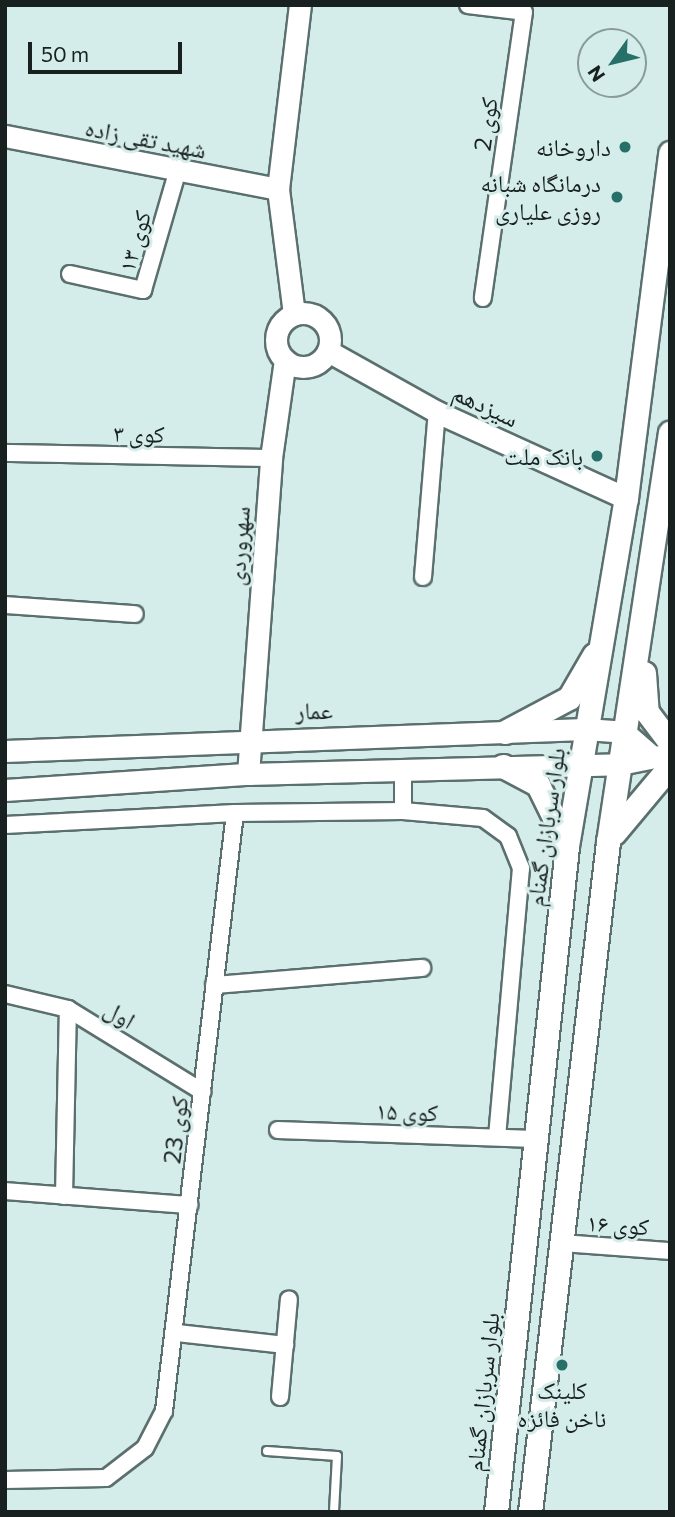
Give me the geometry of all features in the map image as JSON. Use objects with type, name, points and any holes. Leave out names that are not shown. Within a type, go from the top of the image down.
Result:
[{"type":"main road","name":"بلوار سربازان گمنام","points":[[496,1512],[567,846],[626,498],[670,153]]},
{"type":"main road","points":[[530,1512],[608,842],[624,732],[642,647],[667,477],[670,433]]},
{"type":"main road","points":[[505,732],[569,698],[603,641]]},
{"type":"main road","points":[[642,647],[647,712],[670,742]]},
{"type":"main road","points":[[503,766],[538,785],[567,846]]},
{"type":"main road","points":[[608,842],[630,807],[670,766]]},
{"type":"street","points":[[294,314],[278,189],[300,5]]},
{"type":"street","name":"کوی 2","points":[[468,5],[524,12],[483,298]]},
{"type":"street","name":"شهید تقی زاده","points":[[5,136],[177,173],[278,189]]},
{"type":"street","name":"کوی ۱۳","points":[[70,274],[143,290],[177,173]]},
{"type":"street","points":[[294,314],[312,314],[326,325],[328,351],[308,366],[285,359],[276,334],[294,314]]},
{"type":"street","name":"سیزدهم","points":[[328,351],[437,412],[626,498]]},
{"type":"street","name":"سهروردی","points":[[248,774],[271,458],[285,359]]},
{"type":"street","points":[[423,577],[437,412]]},
{"type":"street","name":"کوی ۳","points":[[5,453],[271,458]]},
{"type":"street","points":[[5,606],[135,614]]},
{"type":"street","name":"عمار","points":[[5,751],[250,737],[585,729],[624,732]]},
{"type":"street","points":[[624,732],[659,754]]},
{"type":"street","points":[[5,790],[248,774],[620,764],[659,754]]},
{"type":"street","points":[[403,769],[403,811]]},
{"type":"street","points":[[5,825],[235,813],[403,811],[483,818],[508,836],[520,869],[497,1136]]},
{"type":"street","name":"کوی 23","points":[[5,1480],[106,1478],[145,1448],[164,1411],[177,1333],[188,1205],[235,813]]},
{"type":"street","points":[[214,985],[422,968]]},
{"type":"street","name":"اول","points":[[5,994],[68,1009],[203,1092]]},
{"type":"street","points":[[64,1196],[68,1009]]},
{"type":"street","name":"کوی ۱۵","points":[[278,1130],[534,1139]]},
{"type":"street","points":[[5,1191],[188,1205]]},
{"type":"street","name":"کوی ۱۶","points":[[563,1243],[670,1251]]},
{"type":"street","points":[[280,1397],[289,1299]]},
{"type":"street","points":[[177,1333],[285,1345]]},
{"type":"lane","points":[[267,1451],[337,1456],[334,1512]]},
{"type":"place","name":"داروخانه","points":[[625,147]]},
{"type":"place","name":"درمانگاه شبانه روزی علیاری","points":[[617,197]]},
{"type":"place","name":"بانک ملت","points":[[597,456]]},
{"type":"place","name":"کلینک ناخن فائزه","points":[[562,1365]]}]
